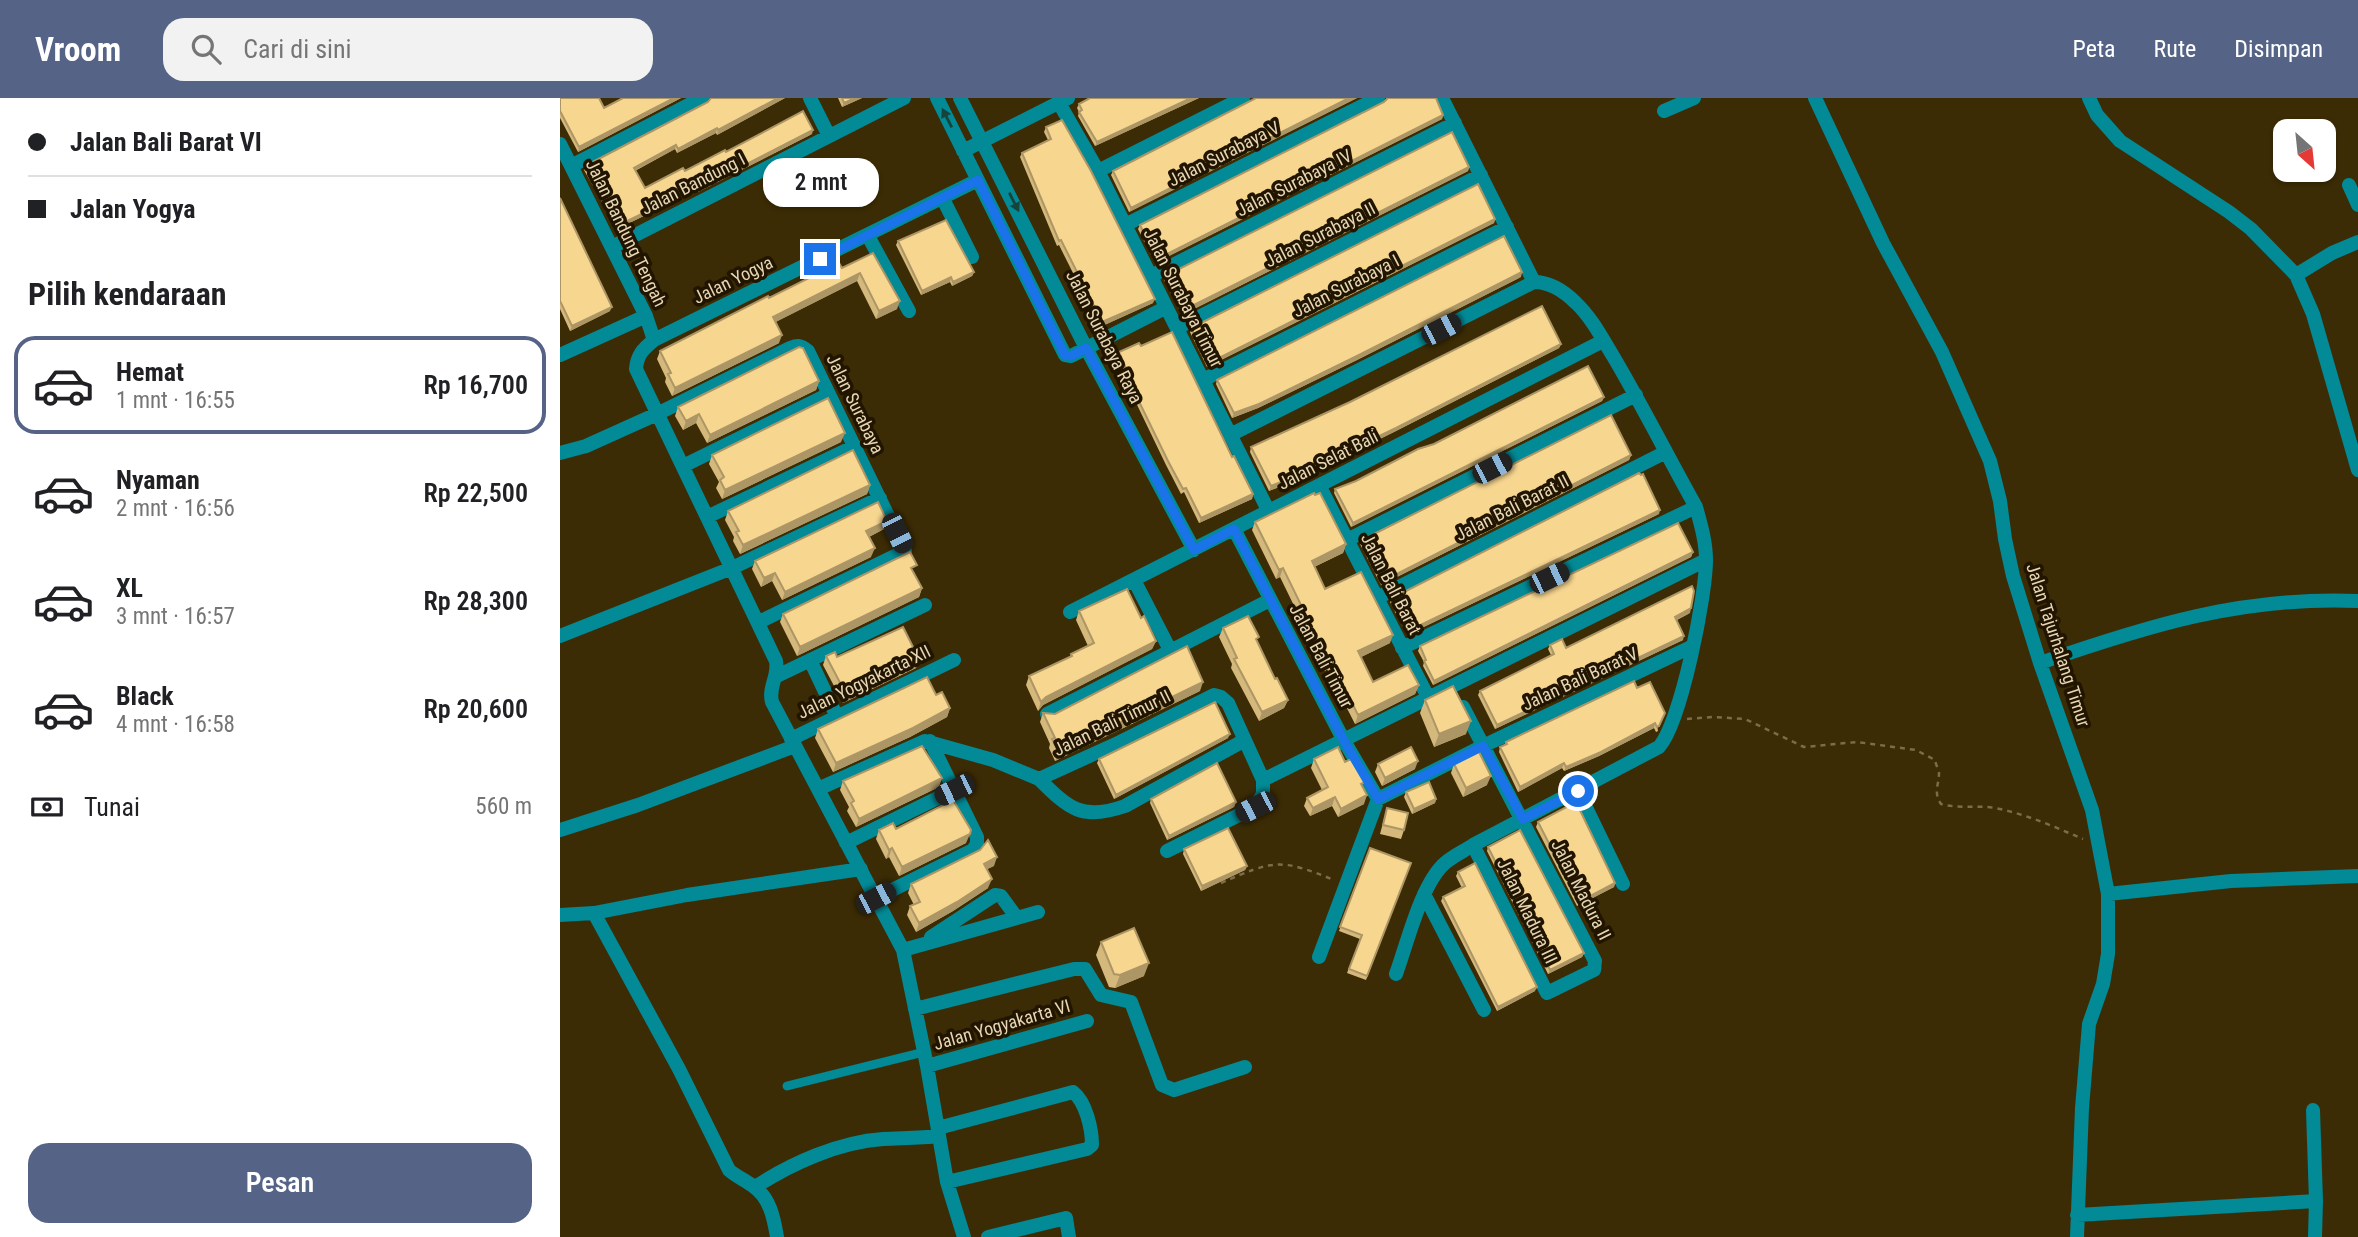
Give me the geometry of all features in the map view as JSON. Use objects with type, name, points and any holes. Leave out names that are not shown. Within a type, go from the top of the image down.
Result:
[{"type":"street","points":[[571,166],[702,98]]},
{"type":"street","points":[[810,98],[829,136]]},
{"type":"street","name":"Jalan Bandung I","points":[[612,247],[904,98]]},
{"type":"street","points":[[937,98],[1065,355],[1071,356],[1165,308]]},
{"type":"street","name":"Jalan Surabaya Raya","points":[[960,98],[1086,348],[1194,550]]},
{"type":"street","points":[[1098,171],[1242,98]]},
{"type":"street","name":"Jalan Surabaya V","points":[[1125,225],[1378,98]]},
{"type":"street","points":[[1442,98],[1534,282]]},
{"type":"street","points":[[1664,111],[1694,98]]},
{"type":"street","name":"Jalan Tajurhalang Timur","points":[[1815,98],[1883,243],[1942,352],[1986,452],[2000,501],[2014,576],[2039,663],[2092,810],[2108,894],[2108,954],[2103,984],[2094,1007],[2088,1035],[2077,1237]]},
{"type":"street","points":[[2089,98],[2097,115],[2120,141],[2229,212],[2296,275],[2314,314],[2353,430],[2358,470]]},
{"type":"street","points":[[963,151],[1063,101]]},
{"type":"street","name":"Jalan Surabaya Timur","points":[[1063,101],[1269,512]]},
{"type":"street","name":"Jalan Surabaya IV","points":[[1151,276],[1455,123]]},
{"type":"street","name":"Jalan Bandung Tengah","points":[[560,144],[646,316],[654,340]]},
{"type":"street","name":"Jalan Surabaya II","points":[[1177,328],[1481,175]]},
{"type":"street","name":"Jalan Yogya","points":[[654,340],[978,180]]},
{"type":"street","points":[[2349,185],[2358,205]]},
{"type":"street","points":[[943,199],[972,257]]},
{"type":"street","name":"Jalan Surabaya I","points":[[1203,380],[1507,227]]},
{"type":"street","points":[[867,236],[908,311]]},
{"type":"street","points":[[2296,275],[2332,253],[2358,242]]},
{"type":"street","points":[[1230,435],[1534,282],[1552,284],[1578,304],[1603,341],[1636,395],[1696,508],[1702,525],[1706,560],[1693,646],[1674,722],[1667,739],[1660,747],[1473,845],[1446,862],[1424,894],[1396,974]]},
{"type":"street","points":[[560,355],[646,316]]},
{"type":"street","points":[[654,340],[636,359],[636,369],[776,661],[777,676],[771,696],[793,743],[903,950],[947,1182],[964,1237]]},
{"type":"street","name":"Jalan Selat Bali","points":[[1070,612],[1603,341]]},
{"type":"street","name":"Jalan Surabaya","points":[[657,414],[797,345],[808,351],[855,446],[905,551],[759,622]]},
{"type":"street","points":[[683,466],[829,394]]},
{"type":"street","points":[[1347,540],[1636,395]]},
{"type":"street","points":[[560,453],[586,446],[657,414]]},
{"type":"street","points":[[708,517],[855,446]]},
{"type":"street","name":"Jalan Bali Barat II","points":[[1377,598],[1666,452]]},
{"type":"street","name":"Jalan Bali Barat","points":[[1320,486],[1429,699]]},
{"type":"street","points":[[560,636],[732,568],[880,498]]},
{"type":"street","points":[[1402,648],[1696,508]]},
{"type":"street","name":"Jalan Bali Timur","points":[[1234,529],[1343,739],[1378,799]]},
{"type":"street","points":[[1167,850],[1255,807],[1264,794],[1263,780],[1706,560]]},
{"type":"street","points":[[1134,580],[1170,650]]},
{"type":"street","points":[[1047,713],[1270,600]]},
{"type":"street","points":[[2039,663],[2144,628],[2237,607],[2285,602],[2358,601]]},
{"type":"street","points":[[777,676],[925,605]]},
{"type":"street","name":"Jalan Bali Barat V","points":[[1378,799],[1693,646]]},
{"type":"street","points":[[810,660],[837,717]]},
{"type":"street","name":"Jalan Yogyakarta XII","points":[[560,831],[638,805],[793,743],[837,717],[954,660]]},
{"type":"street","points":[[1453,686],[1523,819]]},
{"type":"street","name":"Jalan Bali Timur II","points":[[1039,779],[1214,695],[1222,697],[1228,703],[1263,780]]},
{"type":"street","points":[[818,789],[920,741],[930,741],[993,760],[1039,779],[1073,808],[1091,814],[1125,806],[1245,740]]},
{"type":"street","points":[[876,898],[973,850],[977,844],[977,837],[930,741]]},
{"type":"street","points":[[846,843],[954,790]]},
{"type":"street","points":[[1578,791],[1623,884]]},
{"type":"street","points":[[1319,957],[1378,799]]},
{"type":"street","name":"Jalan Madura II","points":[[1523,819],[1595,961],[1594,970],[1547,993]]},
{"type":"street","name":"Jalan Madura III","points":[[1473,845],[1547,993]]},
{"type":"street","points":[[560,915],[594,913],[687,895],[861,869]]},
{"type":"street","points":[[2108,894],[2231,881],[2358,876]]},
{"type":"street","points":[[1424,894],[1484,1010]]},
{"type":"street","points":[[918,946],[995,895],[1001,896],[1017,918]]},
{"type":"street","points":[[903,950],[1038,912]]},
{"type":"street","points":[[594,913],[679,1069],[729,1170],[755,1187],[769,1206],[777,1237]]},
{"type":"street","points":[[915,1009],[1074,969],[1085,969],[1101,995],[1131,1002],[1162,1085],[1174,1090],[1245,1067]]},
{"type":"street","name":"Jalan Yogyakarta VI","points":[[925,1059],[1087,1021]]},
{"type":"street","points":[[755,1187],[796,1164],[858,1143],[938,1132],[1073,1092],[1079,1097],[1087,1117],[1092,1145],[1087,1149],[947,1182]]},
{"type":"street","points":[[2313,1110],[2315,1237]]},
{"type":"street","points":[[2077,1215],[2316,1201]]},
{"type":"street","points":[[988,1237],[1066,1219],[1069,1237]]},
{"type":"lane","points":[[787,1086],[925,1059]]},
{"type":"path","points":[[1674,722],[1699,717],[1745,719],[1804,747],[1857,741],[1916,750],[1935,760],[1939,772],[1937,799],[1941,804],[1992,807],[2008,811],[2099,845]]},
{"type":"path","points":[[1221,883],[1262,866],[1285,864],[1301,867],[1346,886]]},
{"type":"building","points":[[560,98],[599,98],[604,108],[623,98],[674,98],[579,147],[560,111]]},
{"type":"building","points":[[711,98],[778,98],[718,130],[717,128],[678,149],[676,145],[634,168],[645,188],[683,168],[685,171],[725,150],[726,152],[803,111],[813,130],[700,188],[699,186],[619,225],[585,166]]},
{"type":"building","points":[[842,98],[855,98],[844,103]]},
{"type":"building","points":[[1090,98],[1191,98],[1097,142],[1079,112],[1082,110],[1079,104]]},
{"type":"building","points":[[1256,98],[1349,98],[1131,208],[1113,171]]},
{"type":"building","points":[[1388,98],[1436,98],[1443,115],[1157,259],[1140,225]]},
{"type":"building","points":[[1062,120],[1091,171],[1155,299],[1102,322],[1061,240],[1059,241],[1022,153],[1051,139],[1046,127]]},
{"type":"building","points":[[1452,132],[1469,167],[1184,310],[1165,276]]},
{"type":"building","points":[[1478,184],[1495,219],[1209,363],[1191,328]]},
{"type":"building","points":[[560,198],[612,307],[572,326],[560,301]]},
{"type":"building","points":[[946,220],[974,272],[953,282],[951,277],[922,291],[898,241]]},
{"type":"building","points":[[1504,236],[1522,272],[1259,404],[1234,413],[1217,380]]},
{"type":"building","points":[[873,253],[900,301],[879,311],[860,273],[773,317],[782,335],[675,388],[660,351],[839,263],[842,268]]},
{"type":"building","points":[[1542,306],[1561,344],[1396,428],[1271,486],[1251,447],[1350,402]]},
{"type":"building","points":[[1172,332],[1232,457],[1234,456],[1253,494],[1201,518],[1168,461],[1129,381],[1131,380],[1119,352],[1139,343],[1141,346]]},
{"type":"building","points":[[799,347],[803,348],[819,381],[710,435],[699,414],[686,421],[678,407]]},
{"type":"building","points":[[1588,366],[1604,397],[1353,523],[1335,489],[1434,444]]},
{"type":"building","points":[[828,398],[845,433],[725,490],[720,480],[724,477],[712,455]]},
{"type":"building","points":[[1611,415],[1631,455],[1383,581],[1362,540]]},
{"type":"building","points":[[853,450],[870,485],[743,545],[728,511]]},
{"type":"building","points":[[1639,473],[1643,474],[1660,510],[1408,631],[1392,598]]},
{"type":"building","points":[[1314,493],[1320,493],[1346,544],[1312,561],[1325,589],[1361,572],[1393,635],[1358,651],[1373,682],[1408,665],[1419,685],[1358,715],[1331,660],[1328,662],[1302,612],[1304,611],[1283,568],[1279,570],[1255,522]]},
{"type":"building","points":[[878,502],[887,521],[866,531],[875,548],[785,592],[775,573],[764,578],[755,561]]},
{"type":"building","points":[[1678,523],[1693,552],[1434,681],[1420,646]]},
{"type":"building","points":[[910,552],[917,565],[911,568],[922,588],[800,647],[783,614]]},
{"type":"building","points":[[1692,586],[1694,591],[1691,608],[1675,617],[1684,636],[1497,725],[1480,691],[1554,654],[1550,645],[1562,639],[1566,648]]},
{"type":"building","points":[[1127,589],[1156,641],[1041,702],[1029,676],[1094,643],[1079,611]]},
{"type":"building","points":[[1248,616],[1275,679],[1277,678],[1288,700],[1262,712],[1234,659],[1237,658],[1223,628]]},
{"type":"building","points":[[903,627],[919,659],[846,694],[826,656],[835,652],[837,657]]},
{"type":"building","points":[[1187,646],[1203,682],[1059,752],[1043,713],[1055,714]]},
{"type":"building","points":[[927,677],[936,695],[942,692],[950,708],[836,763],[818,729]]},
{"type":"building","points":[[1634,681],[1637,688],[1650,682],[1665,713],[1659,726],[1655,723],[1601,752],[1566,767],[1564,763],[1520,787],[1500,747]]},
{"type":"building","points":[[1453,686],[1471,721],[1439,734],[1425,700]]},
{"type":"building","points":[[1215,702],[1230,734],[1116,795],[1099,759]]},
{"type":"building","points":[[922,746],[942,778],[859,819],[851,803],[854,801],[843,781]]},
{"type":"building","points":[[1338,747],[1345,762],[1351,759],[1365,782],[1361,784],[1367,795],[1341,809],[1335,797],[1313,808],[1307,798],[1328,787],[1314,759]]},
{"type":"building","points":[[1411,747],[1418,761],[1385,778],[1378,764]]},
{"type":"building","points":[[1479,752],[1491,776],[1466,788],[1454,764]]},
{"type":"building","points":[[1217,763],[1236,802],[1169,836],[1151,799]]},
{"type":"building","points":[[1429,782],[1436,799],[1414,809],[1406,792]]},
{"type":"building","points":[[953,800],[971,830],[970,834],[902,867],[879,830],[893,823],[896,829]]},
{"type":"building","points":[[1576,802],[1615,883],[1579,902],[1538,822]]},
{"type":"building","points":[[1387,808],[1408,813],[1404,830],[1383,825]]},
{"type":"building","points":[[1228,828],[1247,866],[1202,886],[1184,849]]},
{"type":"building","points":[[1520,830],[1584,953],[1550,970],[1488,847]]},
{"type":"building","points":[[988,840],[997,857],[984,864],[992,879],[919,923],[910,906],[920,902],[911,884],[980,850]]},
{"type":"building","points":[[1370,848],[1411,863],[1367,976],[1349,969],[1362,935],[1340,927]]},
{"type":"building","points":[[1475,863],[1537,987],[1498,1007],[1443,897],[1465,886],[1458,872]]},
{"type":"building","points":[[1134,928],[1149,963],[1120,975],[1114,974],[1101,942]]},
{"type":"route","points":[[820,259],[978,180],[1065,355],[1071,356],[1086,348],[1194,550],[1234,529],[1343,739],[1378,799],[1483,746],[1523,819],[1578,791]]}]
